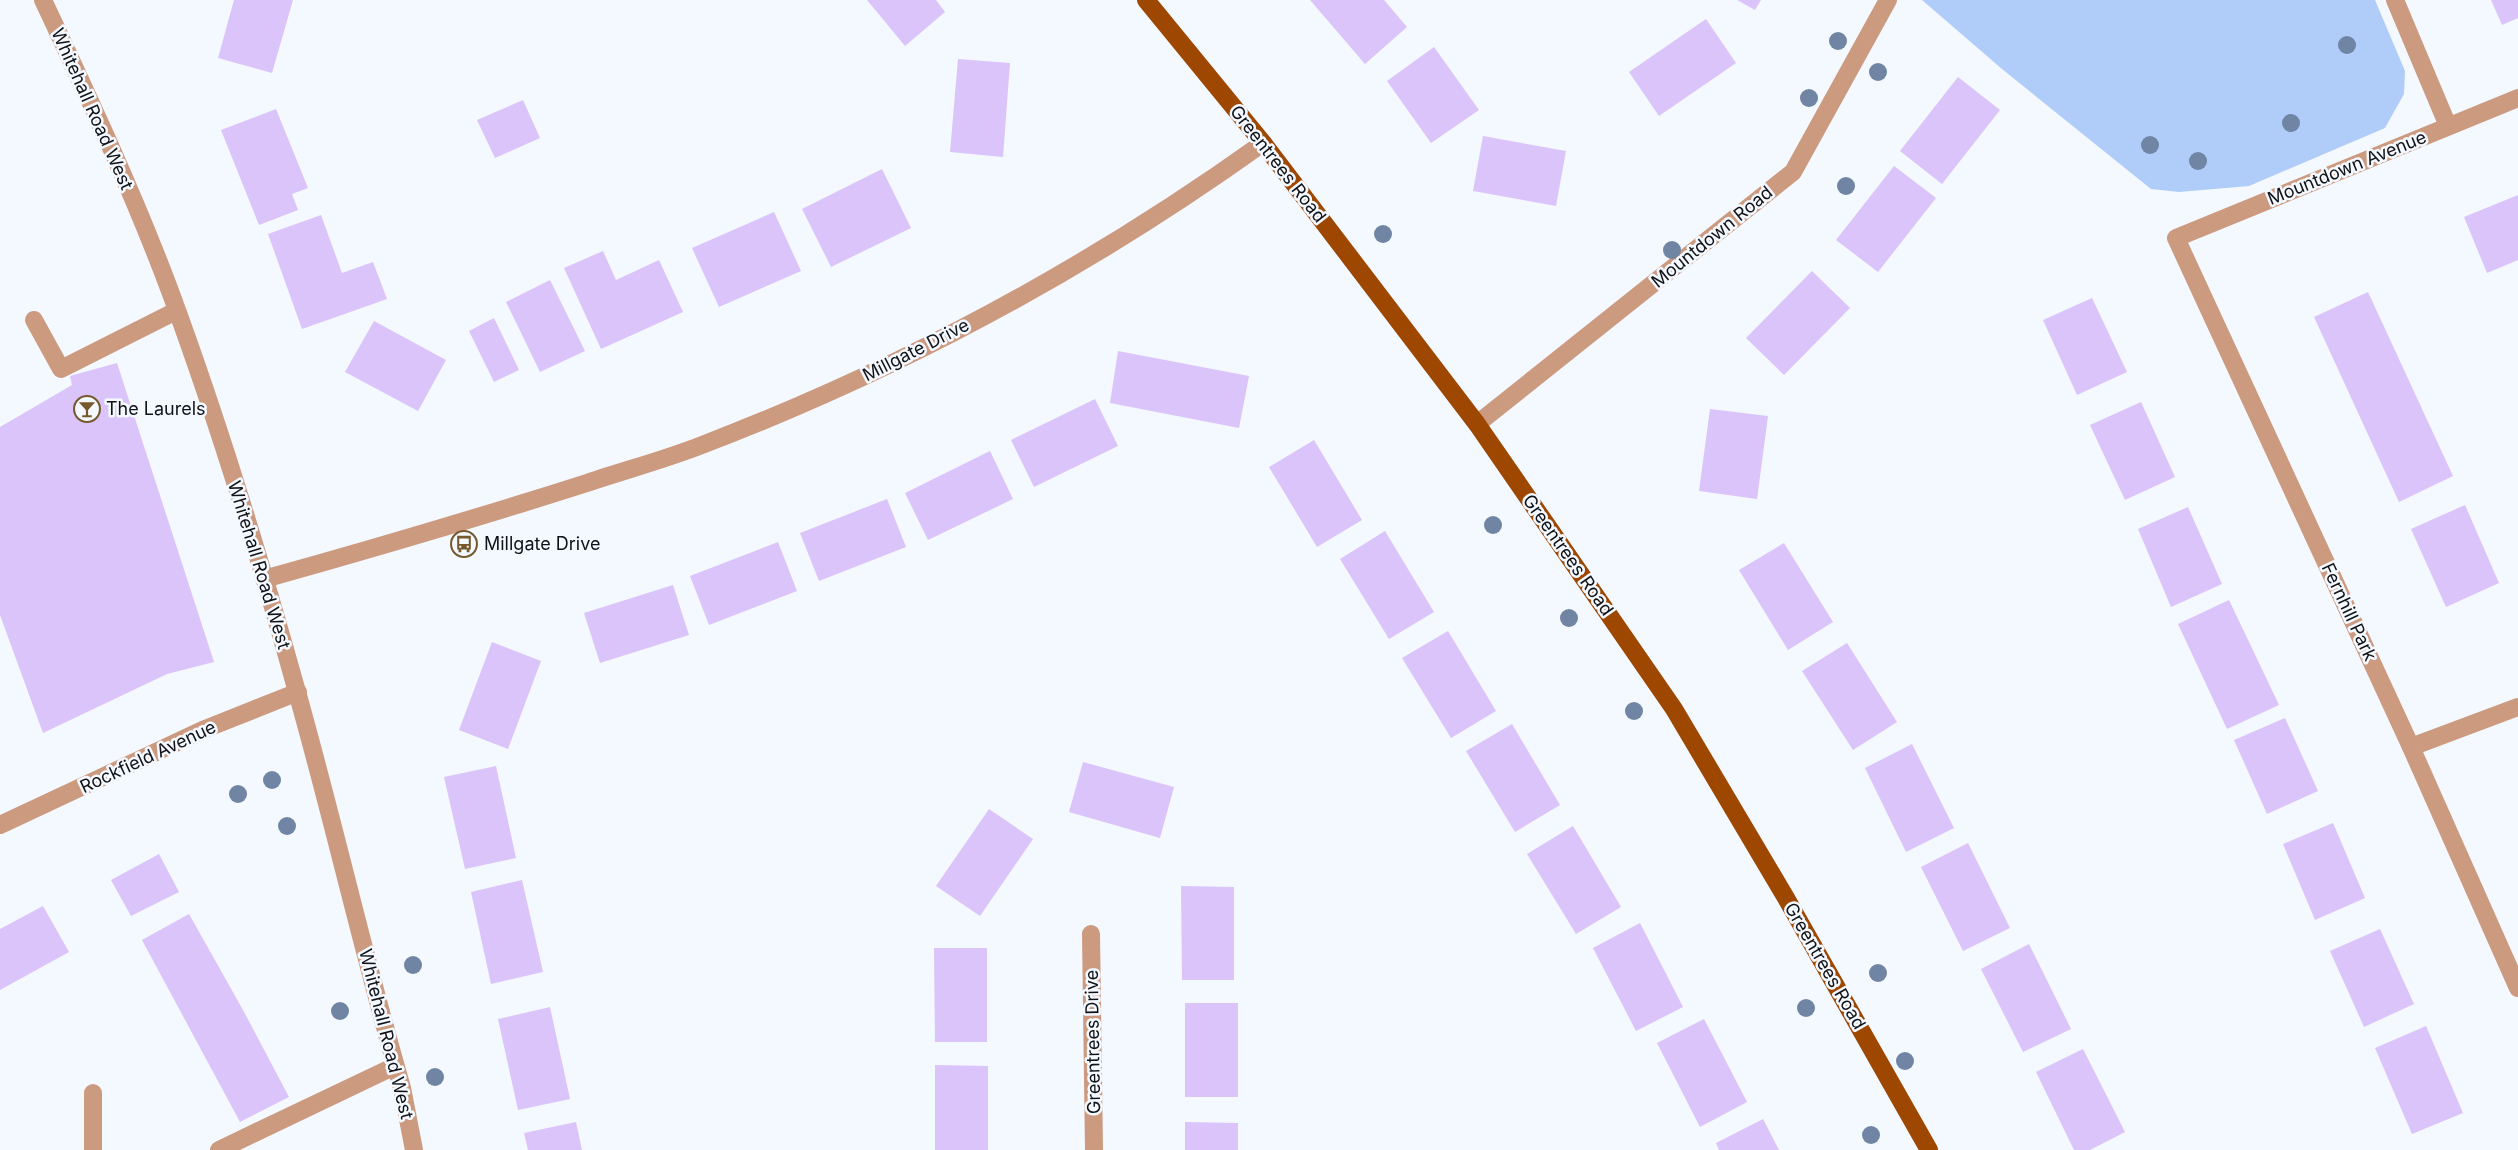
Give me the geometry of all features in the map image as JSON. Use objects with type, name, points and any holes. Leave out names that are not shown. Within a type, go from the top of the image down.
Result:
[{"type":"main road","name":"Greentrees Road","points":[[1146,0],[1263,143],[1477,424],[1674,709],[1786,898],[1929,1150]]},
{"type":"street","name":"Whitehall Road West","points":[[43,0],[113,150],[176,310],[264,579],[298,692],[395,1066],[414,1150]]},
{"type":"street","name":"Mountdown Road","points":[[1477,424],[1793,172],[1888,0]]},
{"type":"street","points":[[2395,0],[2448,126]]},
{"type":"street","name":"Mountdown Avenue","points":[[2176,238],[2518,98]]},
{"type":"street","name":"Millgate Drive","points":[[264,579],[526,502],[701,446],[875,372],[1020,297],[1145,224],[1263,143]]},
{"type":"street","name":"Fernhill Park","points":[[2176,238],[2411,747],[2518,988]]},
{"type":"street","points":[[34,320],[61,369],[176,310]]},
{"type":"street","name":"Rockfield Avenue","points":[[0,825],[205,729],[298,692]]},
{"type":"street","points":[[2411,747],[2518,707]]},
{"type":"street","name":"Greentrees Drive","points":[[1091,934],[1094,1150]]},
{"type":"street","points":[[219,1150],[395,1066]]},
{"type":"street","points":[[93,1093],[93,1150]]},
{"type":"shaded area","points":[[1922,0],[2375,0],[2405,71],[2404,94],[2385,128],[2249,186],[2179,192],[2151,189],[2002,69]]},
{"type":"building","points":[[234,0],[293,0],[272,73],[218,58]]},
{"type":"building","points":[[867,0],[936,0],[945,12],[905,46]]},
{"type":"building","points":[[1310,0],[1384,0],[1407,27],[1365,64]]},
{"type":"building","points":[[1737,0],[1761,0],[1755,10]]},
{"type":"building","points":[[2491,0],[2518,0],[2518,18],[2502,25]]},
{"type":"building","points":[[1706,19],[1736,63],[1659,116],[1629,72]]},
{"type":"building","points":[[1434,47],[1479,110],[1431,143],[1387,81]]},
{"type":"building","points":[[958,59],[1010,63],[1003,157],[950,152]]},
{"type":"building","points":[[1958,77],[2000,110],[1942,184],[1900,151]]},
{"type":"building","points":[[523,100],[540,138],[495,158],[477,120]]},
{"type":"building","points":[[276,109],[308,188],[292,194],[298,210],[259,225],[221,130]]},
{"type":"building","points":[[1483,136],[1566,151],[1556,206],[1473,191]]},
{"type":"building","points":[[1894,166],[1936,198],[1878,272],[1836,240]]},
{"type":"building","points":[[882,169],[911,228],[831,267],[802,209]]},
{"type":"building","points":[[2518,195],[2518,260],[2487,273],[2464,217]]},
{"type":"building","points":[[774,212],[801,271],[719,307],[692,248]]},
{"type":"building","points":[[321,215],[342,273],[373,262],[387,299],[302,329],[268,234]]},
{"type":"building","points":[[603,251],[616,280],[659,260],[683,312],[601,349],[564,268]]},
{"type":"building","points":[[1812,271],[1850,308],[1784,375],[1746,338]]},
{"type":"building","points":[[550,280],[585,351],[540,372],[506,302]]},
{"type":"building","points":[[2368,292],[2453,476],[2399,502],[2314,317]]},
{"type":"building","points":[[2092,298],[2127,372],[2077,395],[2043,320]]},
{"type":"building","points":[[494,318],[519,370],[494,382],[469,331]]},
{"type":"building","points":[[374,321],[446,360],[418,411],[345,372]]},
{"type":"building","points":[[1118,351],[1249,376],[1239,428],[1110,403]]},
{"type":"building","points":[[117,363],[214,662],[167,674],[43,733],[0,615],[0,427],[72,385],[70,376]]},
{"type":"building","points":[[1095,399],[1118,446],[1034,487],[1011,440]]},
{"type":"building","points":[[2141,402],[2175,477],[2125,500],[2090,425]]},
{"type":"building","points":[[1710,409],[1768,416],[1757,499],[1699,491]]},
{"type":"building","points":[[1314,440],[1362,520],[1317,547],[1269,467]]},
{"type":"building","points":[[990,451],[1013,499],[928,540],[905,493]]},
{"type":"building","points":[[887,499],[906,547],[819,581],[800,533]]},
{"type":"building","points":[[2465,505],[2499,583],[2446,607],[2411,529]]},
{"type":"building","points":[[2188,507],[2222,584],[2171,607],[2138,529]]},
{"type":"building","points":[[1385,531],[1434,612],[1389,639],[1340,559]]},
{"type":"building","points":[[778,542],[797,591],[709,625],[690,576]]},
{"type":"building","points":[[1784,543],[1833,622],[1788,650],[1739,570]]},
{"type":"building","points":[[673,585],[689,635],[600,663],[584,613]]},
{"type":"building","points":[[2229,600],[2279,705],[2227,729],[2178,624]]},
{"type":"building","points":[[1448,631],[1496,711],[1451,738],[1402,658]]},
{"type":"building","points":[[492,642],[541,661],[508,749],[459,730]]},
{"type":"building","points":[[1847,643],[1897,722],[1853,750],[1802,671]]},
{"type":"building","points":[[2285,718],[2318,791],[2267,814],[2234,740]]},
{"type":"building","points":[[1512,724],[1560,805],[1515,832],[1466,751]]},
{"type":"building","points":[[1912,744],[1954,828],[1906,852],[1865,768]]},
{"type":"building","points":[[1083,762],[1174,787],[1160,838],[1069,812]]},
{"type":"building","points":[[496,766],[516,858],[465,869],[444,777]]},
{"type":"building","points":[[989,809],[1033,839],[980,916],[936,886]]},
{"type":"building","points":[[2333,823],[2365,898],[2315,920],[2283,844]]},
{"type":"building","points":[[1573,826],[1621,907],[1576,934],[1527,854]]},
{"type":"building","points":[[1968,843],[2010,928],[1963,951],[1921,867]]},
{"type":"building","points":[[159,854],[179,892],[131,916],[111,880]]},
{"type":"building","points":[[522,880],[543,972],[491,984],[471,892]]},
{"type":"building","points":[[1181,886],[1234,887],[1234,980],[1182,980]]},
{"type":"building","points":[[43,906],[69,952],[0,990],[0,929]]},
{"type":"building","points":[[189,914],[289,1097],[240,1122],[142,940]]},
{"type":"building","points":[[1640,923],[1683,1007],[1636,1031],[1593,948]]},
{"type":"building","points":[[2380,929],[2414,1004],[2364,1027],[2330,951]]},
{"type":"building","points":[[2029,944],[2071,1029],[2023,1052],[1981,969]]},
{"type":"building","points":[[934,948],[987,948],[987,1042],[935,1042]]},
{"type":"building","points":[[1185,1003],[1238,1003],[1238,1097],[1185,1097]]},
{"type":"building","points":[[550,1007],[570,1099],[518,1110],[498,1019]]},
{"type":"building","points":[[1704,1019],[1747,1102],[1700,1127],[1657,1043]]},
{"type":"building","points":[[2426,1026],[2463,1113],[2412,1134],[2375,1048]]},
{"type":"building","points":[[2083,1049],[2125,1132],[2090,1150],[2074,1150],[2036,1072]]},
{"type":"building","points":[[935,1065],[988,1066],[988,1150],[935,1150]]},
{"type":"building","points":[[1763,1119],[1779,1150],[1719,1150],[1716,1143]]},
{"type":"building","points":[[576,1122],[582,1150],[528,1150],[524,1133]]},
{"type":"building","points":[[1185,1122],[1238,1123],[1238,1150],[1185,1150]]},
{"type":"place","name":"The Laurels","points":[[87,409]]},
{"type":"place","name":"Millgate Drive","points":[[464,544]]}]
